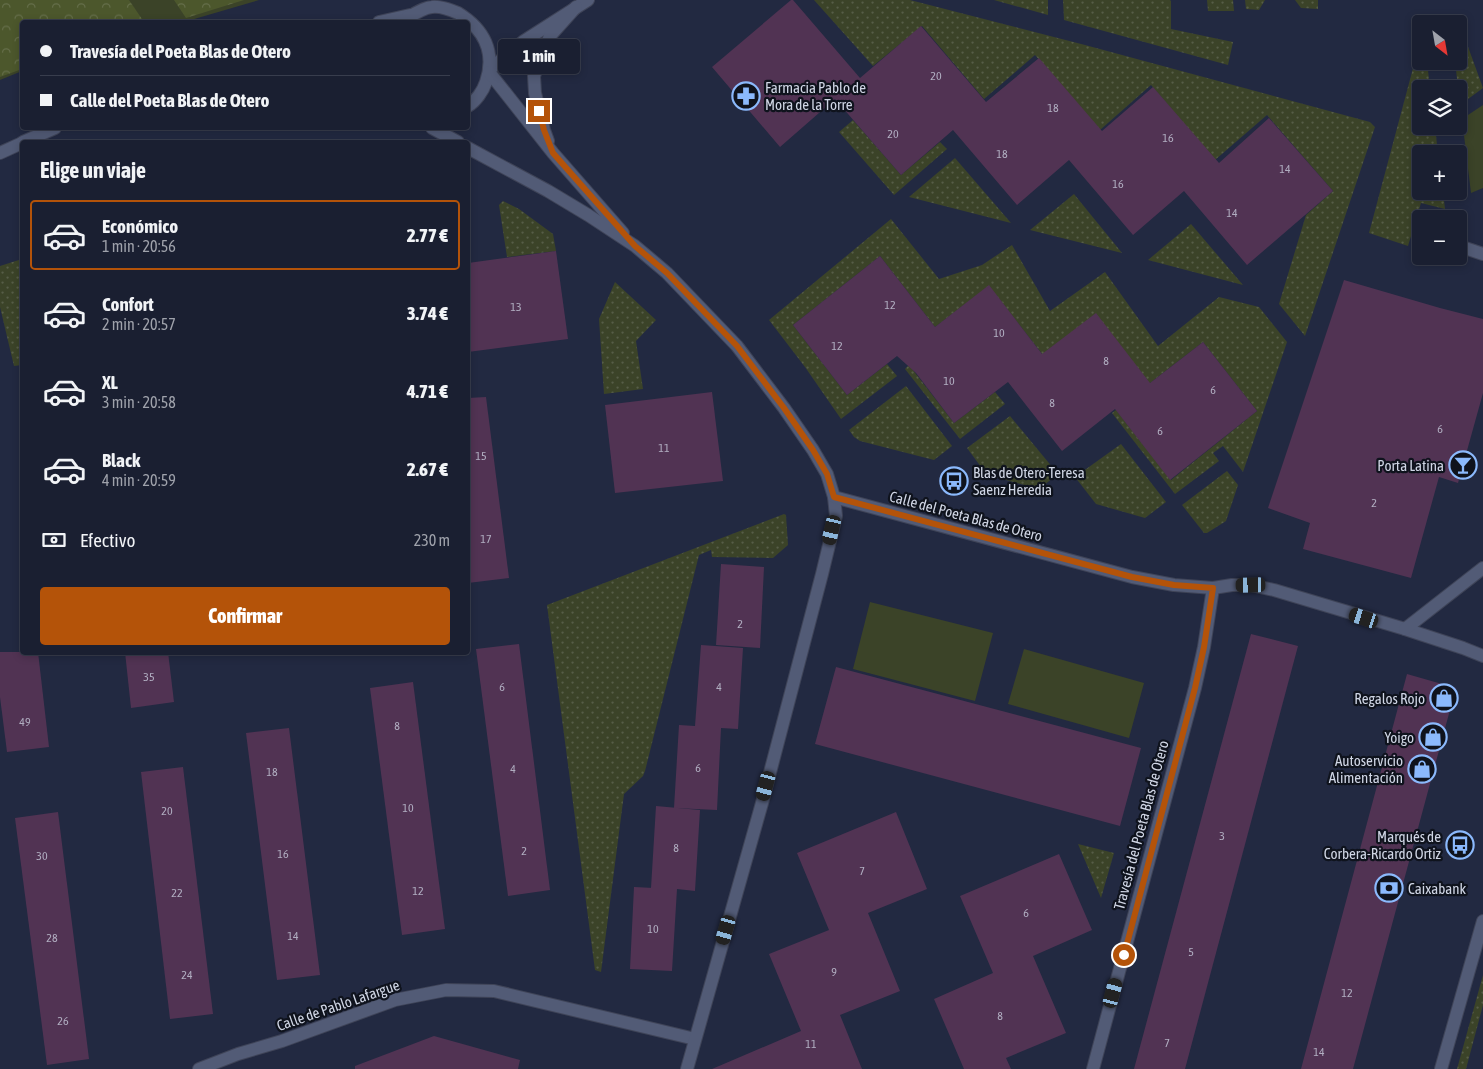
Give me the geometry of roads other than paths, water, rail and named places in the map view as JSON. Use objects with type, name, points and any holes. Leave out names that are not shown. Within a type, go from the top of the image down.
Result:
[{"type":"street","points":[[404,20],[447,0]]},
{"type":"street","points":[[489,70],[524,41],[588,0]]},
{"type":"street","points":[[432,6],[451,10],[468,20]]},
{"type":"street","points":[[553,153],[544,130],[537,102],[534,76],[550,36],[576,7]]},
{"type":"street","points":[[387,20],[414,14]]},
{"type":"street","points":[[470,22],[479,30],[487,44],[490,61],[483,89],[470,105]]},
{"type":"street","points":[[489,70],[553,153],[635,246]]},
{"type":"street","points":[[29,140],[50,130]]},
{"type":"street","points":[[436,130],[454,140]]},
{"type":"street","points":[[0,153],[20,144]]},
{"type":"street","points":[[470,149],[588,214],[635,246],[667,273],[737,346],[784,408],[827,474],[834,497],[836,516],[817,594],[762,804],[687,1069]]},
{"type":"street","points":[[1467,249],[1483,254]]},
{"type":"street","name":"Calle del Poeta Blas de Otero","points":[[834,497],[1132,577],[1174,585],[1213,588],[1251,585],[1274,590],[1405,629],[1483,656]]},
{"type":"street","points":[[1405,629],[1483,568]]},
{"type":"street","name":"Travesía del Poeta Blas de Otero","points":[[1093,1069],[1195,688],[1204,647],[1213,588]]},
{"type":"street","points":[[1441,1069],[1483,921]]},
{"type":"street","name":"Calle de Pablo Lafargue","points":[[199,1069],[395,1000],[446,990],[494,991],[695,1039]]},
{"type":"place","name":"Farmacia Pablo de Mora de la Torre","points":[[746,96]]},
{"type":"place","name":"Porta Latina","points":[[1463,465]]},
{"type":"place","name":"Blas de Otero-Teresa Saenz Heredia","points":[[954,481]]},
{"type":"place","name":"Regalos Rojo","points":[[1444,698]]},
{"type":"place","name":"Yoigo","points":[[1433,737]]},
{"type":"place","name":"Autoservicio Alimentación","points":[[1422,769]]},
{"type":"place","name":"Marqués de Corbera-Ricardo Ortiz","points":[[1460,845]]},
{"type":"place","name":"Caixabank","points":[[1389,888]]}]
